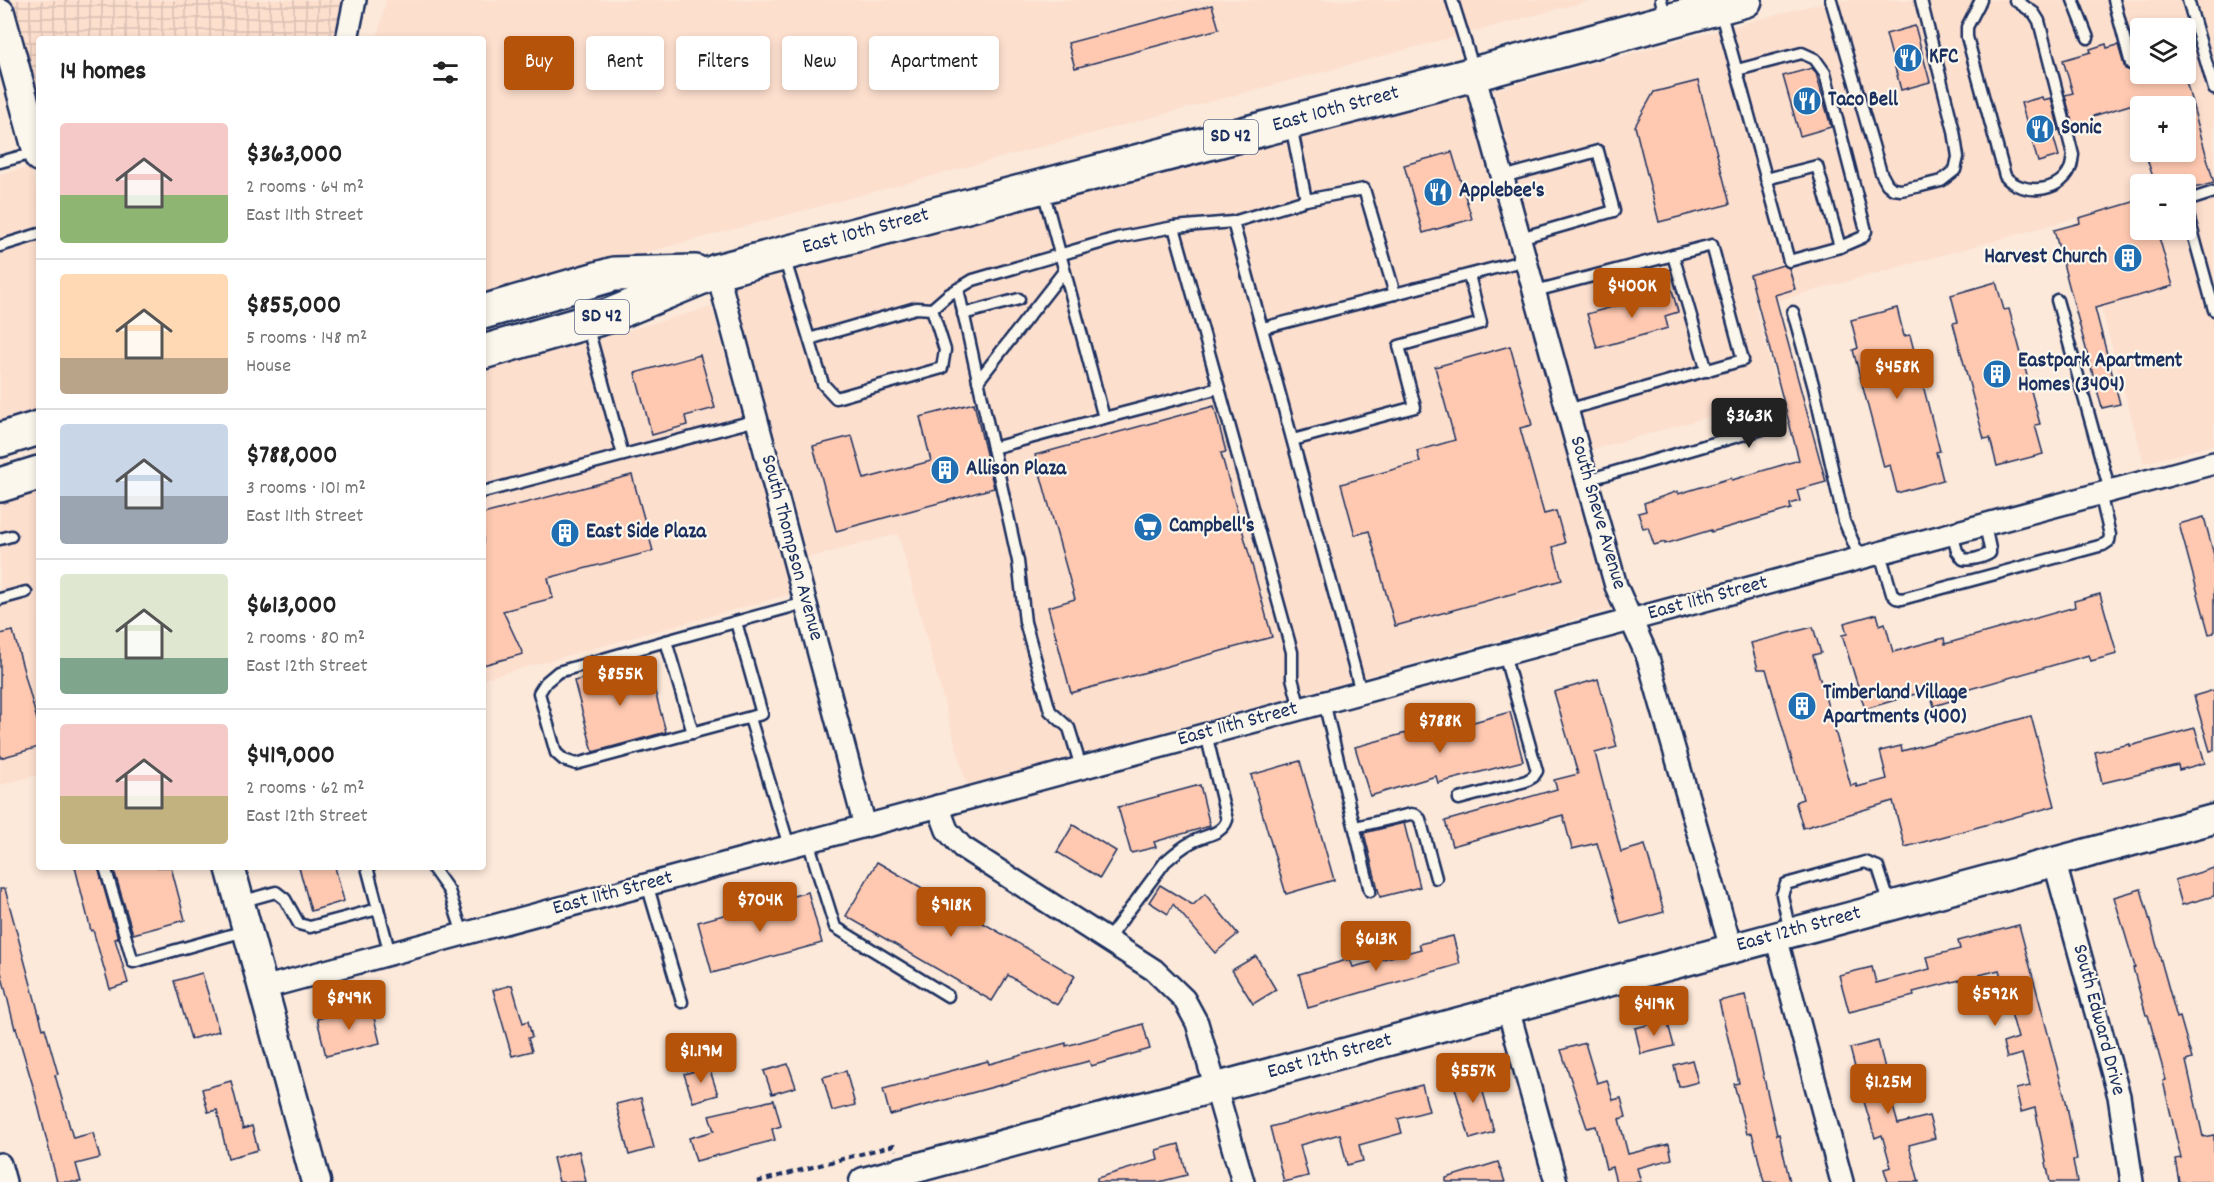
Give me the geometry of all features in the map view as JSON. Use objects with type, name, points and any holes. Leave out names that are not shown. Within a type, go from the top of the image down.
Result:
[{"type":"main road","name":"East 10th Street","points":[[486,351],[608,316],[717,271],[1474,74],[1664,11],[1729,2]]},
{"type":"main road","name":"East 10th Street","points":[[486,311],[614,274],[717,271]]},
{"type":"main road","points":[[0,440],[36,429]]},
{"type":"main road","points":[[0,485],[36,474]]},
{"type":"street","points":[[348,36],[355,0]]},
{"type":"street","points":[[1,17],[36,147]]},
{"type":"street","name":"South Sneve Avenue","points":[[1474,74],[1616,586],[1648,658],[1731,948]]},
{"type":"street","name":"South Thompson Avenue","points":[[717,271],[865,826]]},
{"type":"street","name":"East 11th Street","points":[[263,988],[2214,463]]},
{"type":"street","points":[[938,806],[946,830],[962,846],[1154,970],[1184,999],[1197,1023],[1243,1182]]},
{"type":"street","name":"East 12th Street","points":[[864,1182],[922,1173],[1217,1088],[1508,1008],[2214,819]]},
{"type":"street","name":"South Edward Drive","points":[[2054,860],[2119,1096],[2132,1182]]},
{"type":"street","points":[[231,870],[316,1182]]},
{"type":"street","points":[[1783,935],[1842,1182]]},
{"type":"street","points":[[1508,1008],[1556,1182]]},
{"type":"street","points":[[0,1164],[5,1182]]},
{"type":"lane","points":[[1452,0],[1474,74]]},
{"type":"lane","points":[[1831,0],[1881,173],[1887,184],[1901,190],[1941,181],[1954,170],[1958,157],[1954,130],[1921,0]]},
{"type":"lane","points":[[1981,0],[1967,27],[1967,37],[2005,176],[2019,188],[2042,188],[2063,179],[2070,169],[2073,155],[2039,21],[2034,13],[2015,0]]},
{"type":"lane","points":[[2073,0],[2088,38]]},
{"type":"lane","points":[[2114,0],[2130,56]]},
{"type":"lane","points":[[2188,0],[2214,89]]},
{"type":"lane","points":[[1729,2],[1737,70],[1789,261],[1840,247],[1863,237],[1866,231],[1825,73],[1815,59],[1802,52],[1737,70]]},
{"type":"lane","points":[[1290,122],[1306,200]]},
{"type":"lane","points":[[1503,177],[1598,151],[1614,211],[1520,238]]},
{"type":"lane","points":[[0,162],[36,154]]},
{"type":"lane","points":[[1766,179],[1817,166],[1840,247]]},
{"type":"lane","points":[[1042,186],[1104,418]]},
{"type":"lane","points":[[809,339],[916,308],[932,309],[973,280],[1118,238],[1174,228],[1233,222],[1306,200],[1364,189],[1395,294]]},
{"type":"lane","points":[[2196,198],[2214,192]]},
{"type":"lane","points":[[1233,222],[1361,692]]},
{"type":"lane","points":[[1174,228],[1292,652],[1292,678],[1300,709]]},
{"type":"lane","points":[[0,246],[36,235]]},
{"type":"lane","points":[[2195,240],[2214,310]]},
{"type":"lane","points":[[1535,291],[1712,245],[1743,360],[1568,410]]},
{"type":"lane","points":[[784,254],[823,384],[836,398],[942,368],[945,350],[932,309]]},
{"type":"lane","points":[[1673,255],[1707,371]]},
{"type":"lane","points":[[1263,328],[1526,260]]},
{"type":"lane","points":[[978,381],[1064,271]]},
{"type":"lane","points":[[1293,440],[1415,407],[1399,346],[1481,323],[1469,274]]},
{"type":"lane","points":[[958,289],[1018,561],[1025,622],[1050,711],[1069,728],[1081,767]]},
{"type":"lane","points":[[963,314],[1019,299]]},
{"type":"lane","points":[[1793,312],[1814,388],[1844,521],[1870,555],[1896,598],[1983,577],[2109,542],[2105,492],[2057,300]]},
{"type":"lane","points":[[586,322],[623,455]]},
{"type":"lane","points":[[993,448],[1219,388]]},
{"type":"lane","points":[[486,491],[757,420]]},
{"type":"lane","points":[[1587,480],[1776,424]]},
{"type":"lane","points":[[1952,533],[1963,559],[1978,558],[1990,553],[1984,525]]},
{"type":"lane","points":[[1978,558],[1983,577]]},
{"type":"lane","points":[[0,599],[26,592]]},
{"type":"lane","points":[[736,622],[762,714],[576,765],[564,760],[556,753],[539,693],[546,682],[558,672],[666,641],[805,603]]},
{"type":"lane","points":[[666,641],[693,733]]},
{"type":"lane","points":[[1459,799],[1526,781],[1538,771],[1504,654]]},
{"type":"lane","points":[[1324,702],[1370,891]]},
{"type":"lane","points":[[750,718],[835,927],[948,996]]},
{"type":"lane","points":[[1107,940],[1165,862],[1176,851],[1194,840],[1217,832],[1225,825],[1227,820],[1206,734]]},
{"type":"lane","points":[[1354,827],[1411,814],[1416,815],[1420,819],[1436,878]]},
{"type":"lane","points":[[1783,935],[1782,895],[1786,884],[1865,862],[1878,867],[1890,905]]},
{"type":"lane","points":[[106,870],[133,962],[248,930]]},
{"type":"lane","points":[[368,870],[390,954]]},
{"type":"lane","points":[[434,870],[448,891],[463,934]]},
{"type":"lane","points":[[647,884],[682,1002]]},
{"type":"lane","points":[[240,902],[276,892],[285,898],[299,924],[310,927],[378,909]]},
{"type":"path","points":[[757,1182],[894,1144],[922,1173]]},
{"type":"shaded area","points":[[11,0],[342,0],[335,36],[36,36],[36,92]]},
{"type":"shaded area","points":[[386,0],[1592,0],[486,295],[486,36],[378,36]]},
{"type":"shaded area","points":[[1832,0],[2214,0],[2214,445],[2144,463],[2076,218],[1755,307],[1780,397],[1587,451],[1494,90]]},
{"type":"shaded area","points":[[1468,84],[1612,609],[967,786],[898,534],[808,558],[733,285]]},
{"type":"shaded area","points":[[30,167],[36,189],[36,415],[0,426],[0,174]]},
{"type":"shaded area","points":[[712,307],[791,594],[486,678],[486,369]]},
{"type":"shaded area","points":[[36,493],[36,776],[0,785],[0,502]]},
{"type":"building","points":[[1212,5],[1219,29],[1075,68],[1068,43]]},
{"type":"building","name":"KFC","points":[[1915,26],[1930,82],[1901,90],[1886,34]]},
{"type":"building","points":[[2106,44],[2107,48],[2118,45],[2125,69],[2130,70],[2130,84],[2187,84],[2190,96],[2130,96],[2130,105],[2093,116],[2094,121],[2073,126],[2065,95],[2073,93],[2063,60],[2091,52],[2090,49]]},
{"type":"building","name":"Taco Bell","points":[[1812,68],[1816,73],[1831,127],[1800,136],[1783,76]]},
{"type":"building","points":[[1698,81],[1730,204],[1659,222],[1635,126],[1654,92]]},
{"type":"building","name":"Sonic","points":[[2042,97],[2043,100],[2051,98],[2059,130],[2052,132],[2059,156],[2038,162],[2021,103]]},
{"type":"building","points":[[2196,118],[2214,183],[2196,188],[2196,174],[2152,174],[2148,162],[2196,162]]},
{"type":"building","name":"Applebee's","points":[[1452,152],[1472,219],[1423,233],[1404,165]]},
{"type":"building","points":[[2130,203],[2130,240],[2160,240],[2173,286],[2095,308],[2120,404],[2102,408],[2054,230],[2080,223],[2079,218]]},
{"type":"building","points":[[1783,265],[1789,268],[1795,289],[1775,295],[1826,482],[1797,490],[1800,501],[1790,504],[1791,509],[1711,532],[1711,530],[1665,544],[1665,542],[1654,545],[1648,527],[1643,528],[1638,513],[1646,511],[1644,503],[1678,491],[1678,494],[1799,460],[1750,275]]},
{"type":"building","name":"Eastpark Apartment Homes (3404)","points":[[1996,282],[2004,310],[2009,309],[2040,424],[2035,425],[2043,454],[1997,466],[1990,438],[1984,439],[1953,323],[1958,322],[1951,295]]},
{"type":"building","points":[[1672,290],[1678,312],[1665,316],[1668,328],[1597,348],[1587,314]]},
{"type":"building","points":[[1897,308],[1904,336],[1910,335],[1940,451],[1936,452],[1943,480],[1897,493],[1890,465],[1884,467],[1853,350],[1858,348],[1851,320]]},
{"type":"building","points":[[1510,346],[1532,425],[1520,428],[1544,514],[1556,511],[1565,543],[1553,547],[1562,580],[1395,626],[1369,531],[1355,535],[1341,484],[1420,462],[1417,451],[1455,440],[1435,367]]},
{"type":"building","points":[[700,355],[715,408],[685,416],[687,425],[652,435],[635,373]]},
{"type":"building","name":"Allison Plaza","points":[[974,403],[994,488],[836,531],[813,446],[852,436],[864,479],[931,461],[920,417]]},
{"type":"building","name":"Campbell's","points":[[1214,406],[1226,452],[1221,453],[1272,637],[1071,693],[1048,607],[1075,599],[1035,455]]},
{"type":"building","name":"East Side Plaza","points":[[632,475],[653,551],[548,578],[553,598],[503,611],[523,654],[486,664],[486,513]]},
{"type":"building","points":[[2204,517],[2214,555],[2214,633],[2209,634],[2179,524]]},
{"type":"building","points":[[2100,594],[2117,654],[2091,661],[2089,655],[1959,692],[1960,698],[1934,706],[1929,690],[1865,709],[1842,635],[1847,634],[1844,623],[1877,614],[1880,625],[1885,623],[1893,652],[1944,638],[1945,644],[2075,607],[2074,601]]},
{"type":"building","points":[[1813,627],[1821,653],[1813,655],[1851,786],[1856,784],[1857,787],[1887,779],[1880,751],[1901,746],[1902,751],[2031,716],[2055,806],[1905,847],[1893,801],[1803,828],[1796,804],[1797,801],[1803,799],[1766,669],[1758,669],[1751,643]]},
{"type":"building","points":[[13,631],[36,716],[36,748],[0,758],[0,634]]},
{"type":"building","points":[[647,662],[666,732],[593,752],[574,681]]},
{"type":"building","points":[[1598,679],[1617,747],[1595,753],[1621,852],[1645,845],[1664,912],[1621,924],[1597,843],[1572,849],[1563,815],[1452,846],[1445,821],[1557,789],[1554,780],[1578,774],[1554,692]]},
{"type":"building","points":[[2214,690],[2214,750],[2210,751],[2194,696]]},
{"type":"building","points":[[1510,712],[1523,761],[1438,783],[1436,776],[1370,796],[1355,747],[1410,732],[1412,739]]},
{"type":"building","points":[[2195,728],[2205,763],[2179,770],[2178,765],[2102,783],[2095,752],[2130,744],[2130,746]]},
{"type":"building","points":[[1300,761],[1334,880],[1286,894],[1251,775]]},
{"type":"building","points":[[1200,785],[1210,826],[1154,842],[1156,847],[1131,853],[1118,807]]},
{"type":"building","points":[[1404,823],[1420,887],[1380,897],[1364,833]]},
{"type":"building","points":[[1073,825],[1116,851],[1100,878],[1057,852]]},
{"type":"building","points":[[877,862],[1075,976],[1057,1005],[1008,975],[992,1001],[846,916]]},
{"type":"building","points":[[2214,868],[2214,896],[2182,905],[2175,880]]},
{"type":"building","points":[[76,870],[99,870],[128,983],[110,989],[93,930],[91,931]]},
{"type":"building","points":[[114,870],[172,870],[185,920],[133,934]]},
{"type":"building","points":[[300,870],[336,870],[344,901],[311,911]]},
{"type":"building","points":[[1160,885],[1193,905],[1205,894],[1238,934],[1215,953],[1173,904],[1168,914],[1149,902]]},
{"type":"building","points":[[0,889],[5,889],[43,1029],[45,1028],[58,1074],[55,1075],[73,1138],[93,1133],[100,1158],[76,1164],[81,1182],[57,1182],[0,968]]},
{"type":"building","points":[[2141,889],[2177,1018],[2180,1017],[2192,1059],[2186,1061],[2203,1137],[2214,1135],[2214,1182],[2179,1182],[2175,1159],[2181,1158],[2163,1081],[2166,1080],[2114,897]]},
{"type":"building","points":[[808,892],[822,943],[712,973],[698,922]]},
{"type":"building","points":[[2019,925],[2066,1101],[2077,1159],[2073,1160],[2077,1182],[2050,1182],[2035,1108],[2021,1112],[2016,1089],[2030,1086],[2022,1054],[2007,1058],[2003,1043],[2018,1038],[1999,970],[1913,992],[1914,996],[1849,1012],[1839,975],[1872,967],[1876,983],[1930,969],[1927,957],[1960,949],[1958,941]]},
{"type":"building","points":[[1453,936],[1460,964],[1308,1008],[1299,974],[1350,959],[1353,967],[1421,949],[1419,944]]},
{"type":"building","points":[[1256,956],[1276,990],[1253,1004],[1232,970]]},
{"type":"building","points":[[202,973],[219,1031],[191,1039],[174,981]]},
{"type":"building","points":[[512,985],[523,1023],[528,1021],[532,1037],[528,1038],[532,1051],[512,1056],[493,990]]},
{"type":"building","points":[[1745,995],[1790,1182],[1764,1182],[1752,1133],[1747,1134],[1734,1084],[1739,1083],[1719,1001]]},
{"type":"building","points":[[371,1005],[380,1043],[326,1056],[317,1019]]},
{"type":"building","points":[[1667,1020],[1674,1046],[1641,1054],[1635,1028]]},
{"type":"building","points":[[1143,1024],[1150,1049],[1091,1066],[1089,1061],[890,1115],[883,1089],[988,1061],[989,1064],[1066,1043],[1066,1046]]},
{"type":"building","points":[[1878,1041],[1898,1124],[1929,1116],[1935,1138],[1909,1145],[1919,1182],[1888,1182],[1884,1169],[1891,1167],[1882,1135],[1875,1138],[1862,1095],[1850,1048]]},
{"type":"building","points":[[1585,1043],[1597,1083],[1607,1080],[1613,1100],[1621,1098],[1626,1117],[1619,1119],[1628,1154],[1669,1144],[1672,1159],[1637,1168],[1641,1182],[1616,1182],[1612,1167],[1606,1169],[1596,1126],[1587,1128],[1561,1050]]},
{"type":"building","points":[[1692,1060],[1698,1082],[1679,1087],[1674,1065]]},
{"type":"building","points":[[788,1064],[796,1087],[772,1094],[764,1071]]},
{"type":"building","points":[[709,1067],[718,1095],[693,1102],[684,1074]]},
{"type":"building","points":[[1477,1070],[1494,1132],[1470,1139],[1452,1078]]},
{"type":"building","points":[[846,1071],[855,1105],[832,1111],[823,1077]]},
{"type":"building","points":[[231,1081],[243,1129],[252,1126],[258,1150],[228,1158],[217,1110],[208,1112],[202,1089]]},
{"type":"building","points":[[1422,1085],[1429,1111],[1398,1119],[1402,1133],[1359,1145],[1363,1161],[1347,1165],[1340,1134],[1300,1145],[1308,1176],[1284,1182],[1270,1127]]},
{"type":"building","points":[[641,1098],[654,1148],[629,1155],[616,1104]]},
{"type":"building","points":[[774,1100],[781,1126],[772,1129],[775,1140],[696,1161],[689,1138],[714,1131],[709,1115]]},
{"type":"building","points":[[1179,1144],[1187,1175],[1159,1182],[1097,1182],[1097,1178],[1158,1160],[1156,1150]]},
{"type":"building","points":[[579,1151],[586,1182],[559,1182],[553,1158]]},
{"type":"building","points":[[1498,1162],[1505,1182],[1446,1182],[1446,1178]]},
{"type":"place","name":"KFC","points":[[1908,58]]},
{"type":"place","name":"Taco Bell","points":[[1807,101]]},
{"type":"place","name":"Sonic","points":[[2040,129]]},
{"type":"place","name":"Applebee's","points":[[1438,192]]},
{"type":"place","name":"Harvest Church","points":[[2128,258]]},
{"type":"place","name":"Eastpark Apartment Homes (3404)","points":[[1997,374]]},
{"type":"place","name":"Allison Plaza","points":[[945,470]]},
{"type":"place","name":"Campbell's","points":[[1148,527]]},
{"type":"place","name":"East Side Plaza","points":[[565,533]]},
{"type":"place","name":"Timberland Village Apartments (400)","points":[[1802,706]]}]
